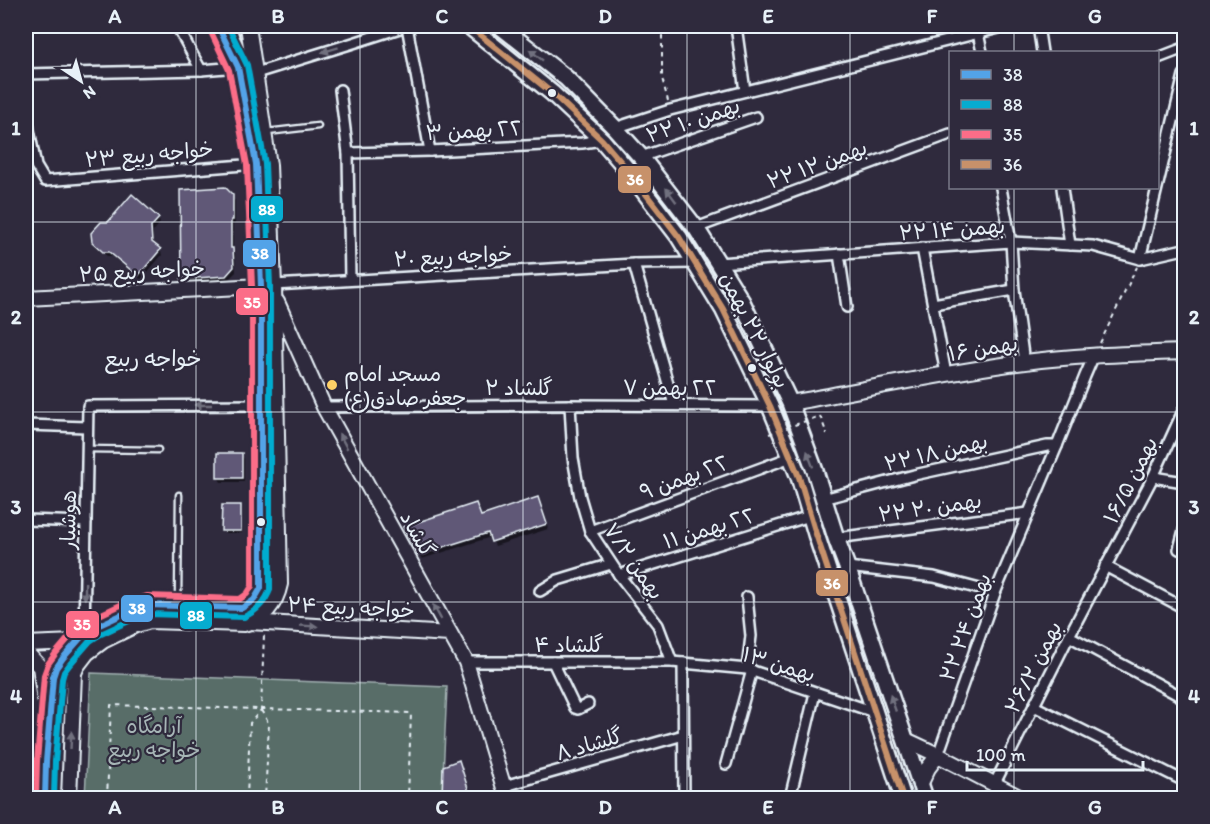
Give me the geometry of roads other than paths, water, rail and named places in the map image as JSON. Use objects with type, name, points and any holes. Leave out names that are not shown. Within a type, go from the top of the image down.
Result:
[{"type":"main road","points":[[228,26],[238,68]]},
{"type":"main road","name":"بولوار ۲۲ بهمن","points":[[469,26],[552,93],[602,140],[679,237],[723,309],[770,406],[791,457],[903,798]]},
{"type":"main road","name":"بولوار ۲۲ بهمن","points":[[500,26],[566,78],[641,157],[696,228],[742,302],[790,403],[923,792]]},
{"type":"street","points":[[177,26],[201,70]]},
{"type":"street","points":[[45,798],[53,677],[56,668],[80,638],[95,627],[148,605],[243,608],[259,593],[262,584],[262,405],[270,289],[256,164],[238,68],[218,26]]},
{"type":"street","points":[[249,26],[269,165],[270,289],[280,584],[272,606],[257,623]]},
{"type":"street","points":[[256,73],[407,26],[430,151]]},
{"type":"street","points":[[736,26],[745,91]]},
{"type":"street","points":[[615,128],[670,110],[1008,26]]},
{"type":"street","points":[[1038,26],[1042,51]]},
{"type":"street","points":[[978,33],[982,51]]},
{"type":"street","points":[[1159,58],[1185,48]]},
{"type":"street","points":[[26,74],[238,68]]},
{"type":"street","points":[[1159,181],[1185,75]]},
{"type":"street","points":[[340,90],[348,153],[350,280]]},
{"type":"street","points":[[26,114],[36,166],[26,170]]},
{"type":"street","name":"۲۲ بهمن ۱۰","points":[[641,157],[756,117]]},
{"type":"street","name":"۲۲ بهمن ۱۲","points":[[696,228],[949,135]]},
{"type":"street","name":"٢٢ بهمن ۳","points":[[348,153],[430,151],[602,140]]},
{"type":"street","name":"خواجه ربیع ۲۳","points":[[36,166],[45,181],[256,164]]},
{"type":"street","points":[[1001,189],[1011,242],[1014,290],[1024,362]]},
{"type":"street","points":[[1062,189],[1070,245]]},
{"type":"street","points":[[1140,259],[1157,189]]},
{"type":"street","name":"۲۲ بهمن ۱۴","points":[[718,263],[1011,242],[1093,246],[1140,259],[1185,249]]},
{"type":"street","points":[[922,248],[946,374]]},
{"type":"street","points":[[839,254],[847,307]]},
{"type":"street","name":"خواجه ربیع ۲۰","points":[[270,289],[350,280],[634,264],[696,263]]},
{"type":"street","points":[[634,264],[674,405]]},
{"type":"street","name":"خواجه ربیع ۲۵","points":[[26,298],[270,289]]},
{"type":"street","name":"گلشاد","points":[[270,289],[324,407],[466,662],[505,792]]},
{"type":"street","points":[[933,304],[1014,290]]},
{"type":"street","name":"بهمن ۱۶","points":[[790,403],[1024,362],[1094,355],[1185,352]]},
{"type":"street","name":"۲۲ بهمن ۲۴","points":[[938,755],[995,593],[1094,355]]},
{"type":"street","name":"هوشیار","points":[[80,638],[86,522],[88,406],[262,405]]},
{"type":"street","name":"٢٢ بهمن ٧","points":[[570,405],[770,406]]},
{"type":"street","name":"گلشاد ۲","points":[[324,407],[570,405]]},
{"type":"street","name":"بهمن ۷/۲","points":[[570,405],[573,458],[580,497],[590,531],[611,564],[658,625],[677,662],[683,738],[684,798]]},
{"type":"street","name":"بهمن ۱۶/۵","points":[[1105,567],[1153,477],[1185,409]]},
{"type":"street","points":[[26,425],[87,428]]},
{"type":"street","name":"۲۲ بهمن ۱۸","points":[[823,499],[914,475],[1047,446],[1057,446]]},
{"type":"street","name":"٢٢ بهمن ۹","points":[[590,531],[791,457]]},
{"type":"street","points":[[1153,477],[1185,482]]},
{"type":"street","name":"۲۲ بهمن ۲۰","points":[[836,538],[1029,513]]},
{"type":"street","name":"٢٢ بهمن ١١","points":[[619,575],[810,516]]},
{"type":"street","points":[[26,520],[86,522]]},
{"type":"street","points":[[1185,530],[1179,549],[1185,551]]},
{"type":"street","points":[[540,591],[558,580],[611,564]]},
{"type":"street","points":[[847,567],[934,577],[995,593]]},
{"type":"street","points":[[1105,567],[1185,608]]},
{"type":"street","name":"بهمن ۲۶/۲","points":[[994,785],[1105,567]]},
{"type":"street","points":[[726,764],[749,670],[751,636],[747,597]]},
{"type":"street","name":"خواجه ربیع ۲۴","points":[[87,653],[103,641],[136,625],[150,621],[257,623],[450,634]]},
{"type":"street","points":[[1069,636],[1185,698]]},
{"type":"street","points":[[26,644],[80,638]]},
{"type":"street","points":[[69,798],[74,673],[87,653],[80,638]]},
{"type":"street","points":[[26,652],[40,667],[48,735]]},
{"type":"street","name":"گلشاد ۴","points":[[466,662],[677,662]]},
{"type":"street","points":[[553,662],[575,708],[578,709],[588,704]]},
{"type":"street","name":"بهمن ۱۳","points":[[677,662],[749,670],[874,712]]},
{"type":"street","points":[[790,798],[814,693]]},
{"type":"street","points":[[1034,706],[1185,781]]},
{"type":"street","name":"گلشاد ۸","points":[[505,792],[680,736],[683,738]]},
{"type":"street","points":[[906,740],[1021,798]]},
{"type":"street","points":[[923,792],[928,768],[938,755]]},
{"type":"lane","points":[[264,132],[318,126]]},
{"type":"lane","points":[[87,449],[158,450]]},
{"type":"lane","points":[[178,606],[179,495]]},
{"type":"lane","points":[[26,761],[46,762]]},
{"type":"place","name":"مسجد امام جعفر صادق(ع)","points":[[332,385]]},
{"type":"district","name":"خواجه ربیع","points":[[153,358]]},
{"type":"park label","name":"آرامگاه خواجه ربیع","points":[[154,737]]}]
